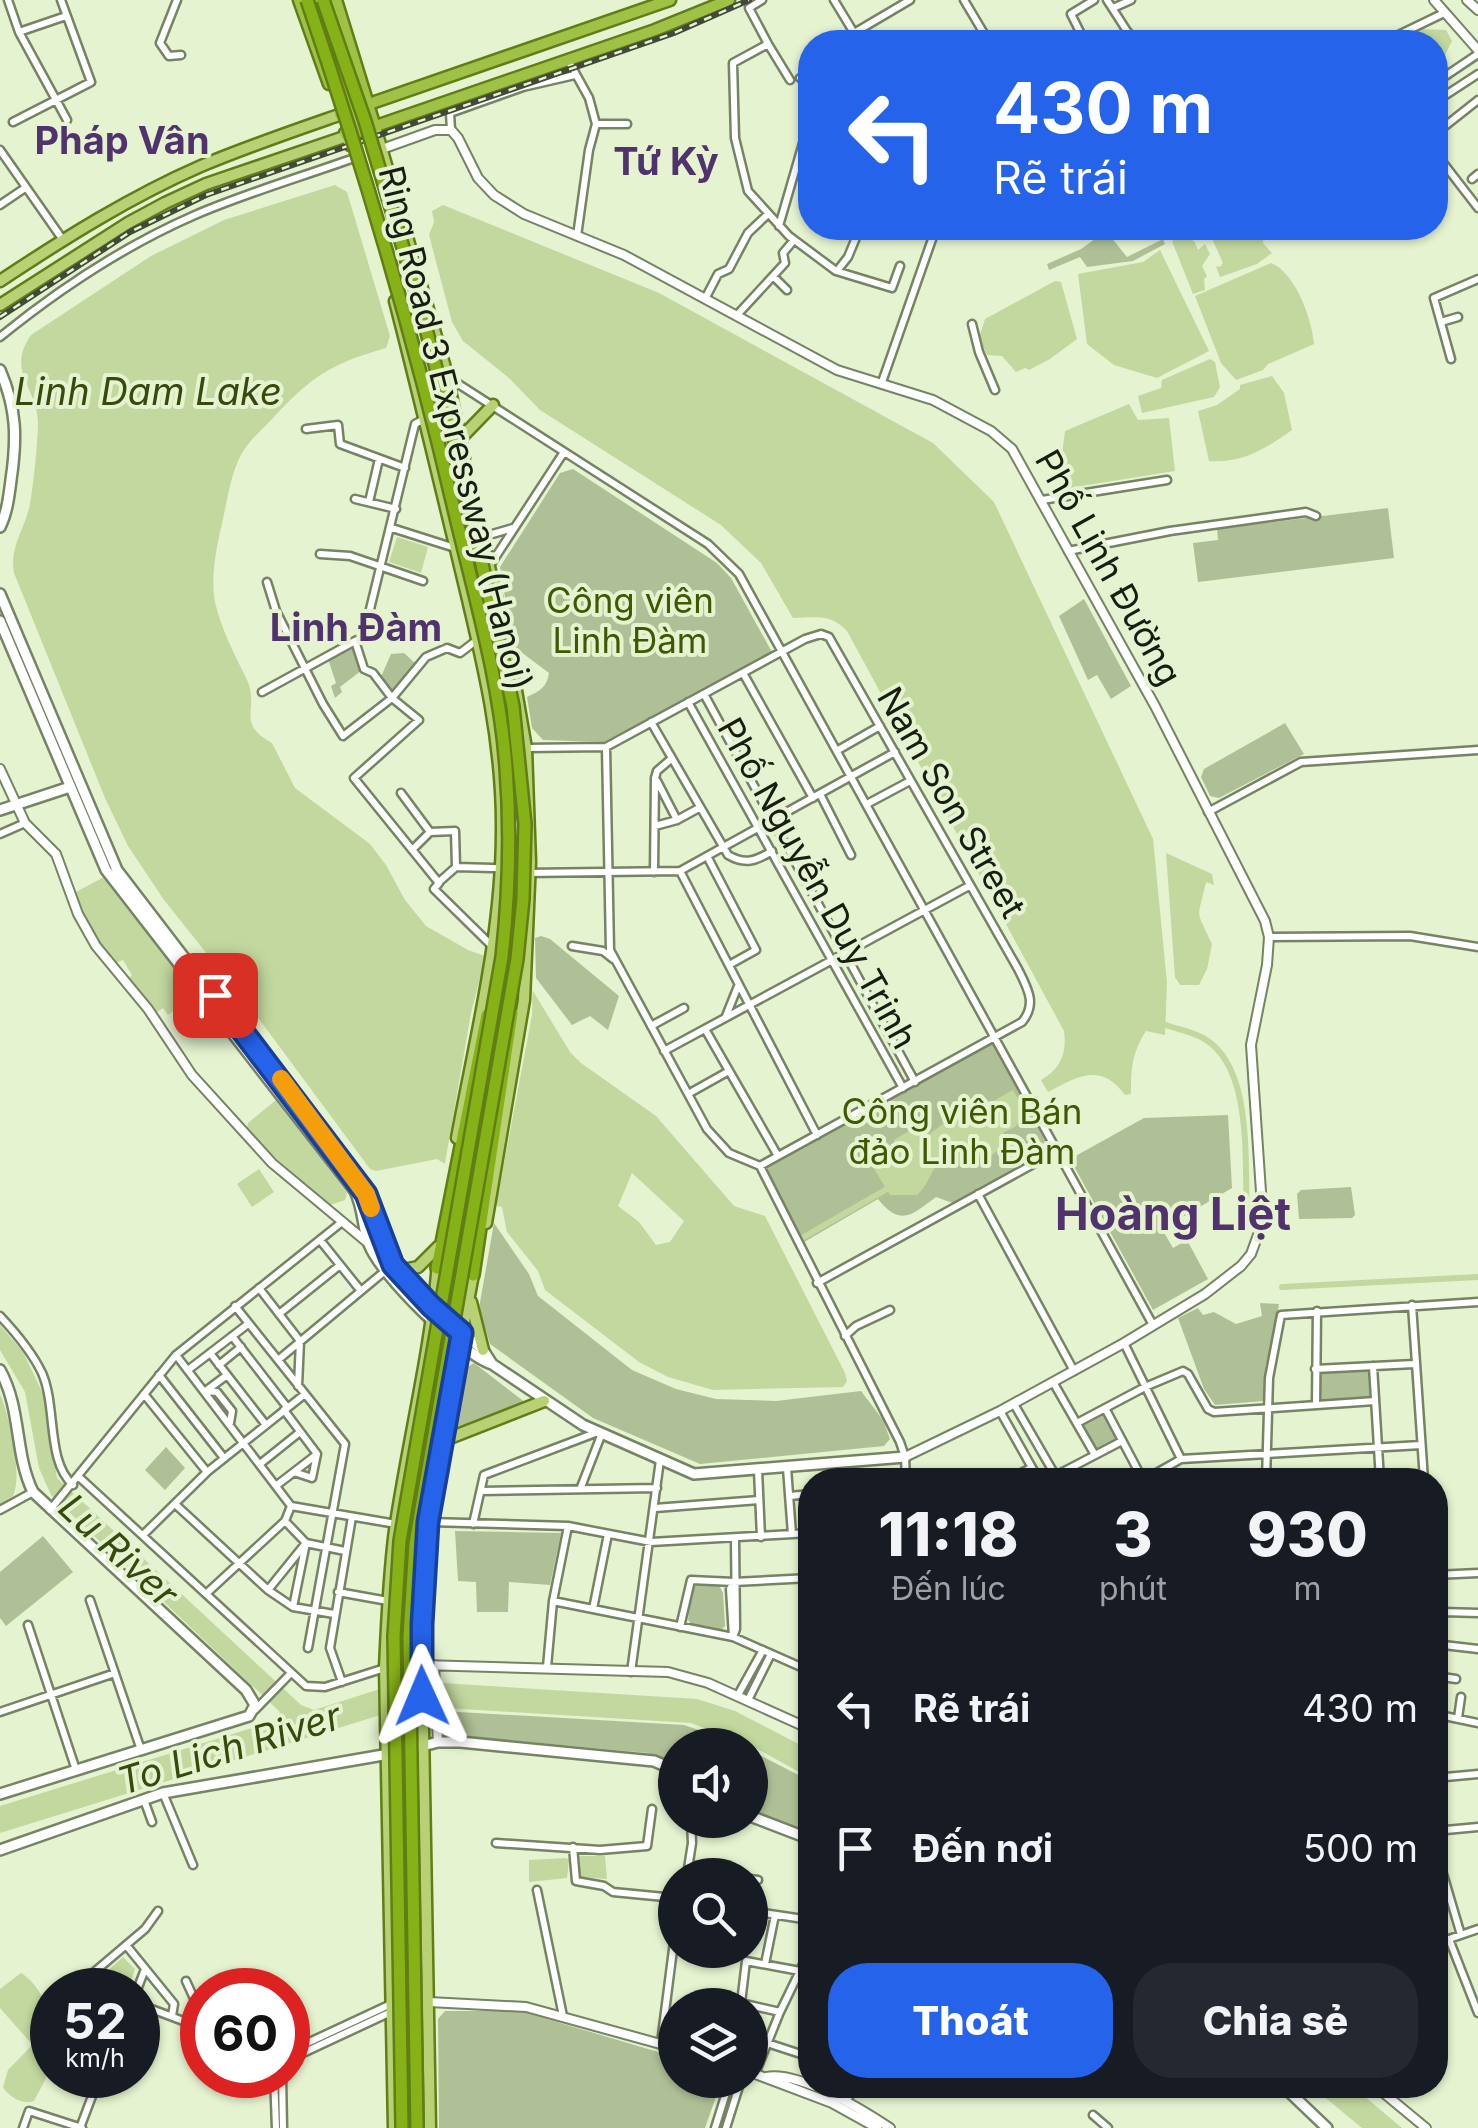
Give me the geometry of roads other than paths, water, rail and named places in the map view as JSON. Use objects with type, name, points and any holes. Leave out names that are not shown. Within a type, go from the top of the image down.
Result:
[{"type":"highway","points":[[299,0],[346,136],[655,30],[729,0]]},
{"type":"highway","name":"Ring Road 3 Expressway (Hanoi)","points":[[307,0],[394,271],[444,463],[485,642],[506,765],[508,955],[411,1588],[417,2128]]},
{"type":"highway","points":[[315,0],[362,131]]},
{"type":"highway","name":"Ring Road 3 Expressway (Hanoi)","points":[[322,0],[365,121],[418,302],[463,478],[514,706],[525,824],[523,899],[508,955],[407,1500],[396,1586],[398,2128]]},
{"type":"highway","points":[[336,0],[375,126]]},
{"type":"highway","points":[[339,115],[670,0]]},
{"type":"highway","points":[[305,18],[321,17]]},
{"type":"highway","points":[[438,1268],[480,1046],[508,955]]},
{"type":"highway","points":[[473,1275],[507,1058],[508,955]]},
{"type":"main road","points":[[0,281],[120,206],[201,166],[339,115]]},
{"type":"main road","points":[[375,126],[448,377],[516,689],[526,748],[530,871],[508,955],[480,1007],[438,1247],[438,1268],[390,1571],[386,1722],[398,2128]]},
{"type":"main road","points":[[0,305],[128,222],[206,184],[346,136],[376,228],[426,418],[489,694],[500,788],[508,955],[520,1031],[428,1522],[424,1573],[428,1668],[422,1720],[430,2128]]},
{"type":"main road","points":[[354,158],[382,149]]},
{"type":"main road","points":[[120,206],[128,222]]},
{"type":"main road","points":[[376,228],[383,236],[394,237],[403,229],[404,220]]},
{"type":"main road","points":[[414,372],[417,363],[426,358],[437,358],[444,364]]},
{"type":"main road","points":[[0,370],[15,412],[16,431],[9,496],[0,527]]},
{"type":"main road","points":[[460,439],[493,405]]},
{"type":"main road","points":[[426,418],[455,412]]},
{"type":"main road","points":[[452,532],[463,522],[479,524]]},
{"type":"main road","points":[[466,588],[482,592],[492,581]]},
{"type":"main road","points":[[0,594],[106,870],[366,1194],[388,1267]]},
{"type":"main road","points":[[0,622],[75,785]]},
{"type":"main road","points":[[489,694],[502,682],[516,689]]},
{"type":"main road","points":[[0,810],[75,785]]},
{"type":"main road","points":[[271,1074],[355,1190],[368,1244],[445,1330],[483,1350]]},
{"type":"main road","points":[[388,1267],[418,1267],[438,1247]]},
{"type":"main road","points":[[470,1295],[483,1350],[492,1364]]},
{"type":"main road","points":[[430,1311],[446,1319],[481,1361],[492,1364],[544,1402],[694,1474],[906,1457]]},
{"type":"main road","points":[[0,1370],[14,1400],[24,1465],[34,1492],[258,1704],[249,1716],[0,1794]]},
{"type":"main road","points":[[442,1442],[544,1402]]},
{"type":"main road","points":[[402,1487],[433,1492]]},
{"type":"main road","points":[[390,1571],[424,1573]]},
{"type":"main road","points":[[0,1850],[163,1793],[438,1742],[658,1763]]},
{"type":"main road","points":[[768,1823],[798,1834]]},
{"type":"main road","points":[[388,1834],[406,1839],[424,1826]]},
{"type":"main road","points":[[392,1916],[410,1910],[425,1914]]},
{"type":"main road","points":[[1296,2098],[1327,2128]]},
{"type":"street","points":[[8,0],[19,32],[67,120]]},
{"type":"street","points":[[13,122],[91,82],[60,0]]},
{"type":"street","points":[[177,0],[160,43],[169,56],[181,55]]},
{"type":"street","points":[[762,0],[749,8],[790,80]]},
{"type":"street","points":[[834,0],[853,30]]},
{"type":"street","points":[[858,30],[910,0]]},
{"type":"street","points":[[964,0],[982,30]]},
{"type":"street","points":[[1079,30],[1071,14],[1094,0]]},
{"type":"street","points":[[1107,0],[1127,30]]},
{"type":"street","points":[[1113,8],[1131,0]]},
{"type":"street","points":[[1434,0],[1478,52],[1448,74]]},
{"type":"street","points":[[1468,0],[1478,10]]},
{"type":"street","points":[[1408,30],[1444,12]]},
{"type":"street","points":[[19,32],[66,16]]},
{"type":"street","points":[[768,44],[733,63],[740,168],[748,191],[794,240],[837,271],[892,288],[900,266]]},
{"type":"street","points":[[568,60],[589,98],[596,124],[577,236]]},
{"type":"street","points":[[1448,94],[1478,74]]},
{"type":"street","points":[[382,149],[435,130],[450,130],[450,114],[523,88],[575,75]]},
{"type":"street","points":[[1448,124],[1478,100]]},
{"type":"street","points":[[596,124],[627,124]]},
{"type":"street","name":"Phố Linh Đường","points":[[450,130],[478,178],[494,195],[524,214],[624,255],[837,370],[933,400],[991,431],[1012,449],[1155,706],[1265,921],[1269,938],[1267,966],[1251,1044],[1263,1221],[1251,1254],[1205,1294],[1124,1344],[1000,1412],[906,1457]]},
{"type":"street","points":[[0,150],[63,240]]},
{"type":"street","points":[[0,337],[103,265],[170,227],[354,158]]},
{"type":"street","points":[[780,226],[798,161]]},
{"type":"street","points":[[1448,169],[1478,208]]},
{"type":"street","points":[[0,204],[26,188]]},
{"type":"street","points":[[706,297],[718,274],[729,268],[748,232],[768,214]]},
{"type":"street","points":[[738,314],[785,264],[783,253],[794,240]]},
{"type":"street","points":[[837,271],[855,240]]},
{"type":"street","points":[[882,382],[932,240]]},
{"type":"street","points":[[772,276],[787,290]]},
{"type":"street","points":[[1451,359],[1434,298],[1478,280]]},
{"type":"street","points":[[1441,322],[1458,316]]},
{"type":"street","points":[[972,324],[995,390]]},
{"type":"street","points":[[448,377],[723,556],[739,574],[1153,1325]]},
{"type":"street","points":[[262,692],[363,638],[416,424],[426,418]]},
{"type":"street","points":[[306,429],[338,425],[340,444],[405,468]]},
{"type":"street","points":[[489,567],[564,452]]},
{"type":"street","points":[[369,502],[380,459]]},
{"type":"street","points":[[1042,500],[1168,480]]},
{"type":"street","points":[[355,500],[396,509]]},
{"type":"street","points":[[1068,551],[1201,526],[1306,512],[1316,516]]},
{"type":"street","points":[[392,528],[456,548]]},
{"type":"street","points":[[482,537],[514,528]]},
{"type":"street","points":[[320,554],[350,556],[423,581]]},
{"type":"street","points":[[266,582],[276,612],[339,733],[345,735],[392,698],[426,657],[447,648],[460,653],[477,640]]},
{"type":"street","name":"Nam Son Street","points":[[526,748],[606,746],[784,652],[821,634],[829,637],[1018,969],[1031,1000],[1030,1012],[1022,1022],[760,1166]]},
{"type":"street","points":[[354,641],[364,669],[419,720],[354,778],[439,883]]},
{"type":"street","points":[[743,673],[851,855]]},
{"type":"street","name":"Phố Nguyễn Duy Trinh","points":[[704,694],[915,1082]]},
{"type":"street","name":"Phố Nguyễn Duy Trinh","points":[[688,702],[903,1088]]},
{"type":"street","points":[[652,722],[722,848],[741,861],[755,861],[772,851]]},
{"type":"street","points":[[838,750],[880,726]]},
{"type":"street","points":[[710,740],[725,732]]},
{"type":"street","points":[[606,746],[608,940],[614,960],[718,1143],[741,1160],[760,1166],[906,1457],[906,1468]]},
{"type":"street","points":[[1208,812],[1301,762],[1478,750]]},
{"type":"street","points":[[508,955],[434,889],[456,867],[680,871],[895,752]]},
{"type":"street","points":[[724,765],[738,756]]},
{"type":"street","points":[[654,872],[657,771],[672,759]]},
{"type":"street","points":[[0,769],[26,823],[56,854],[78,914],[104,959],[148,1009],[192,1075],[272,1163],[368,1244]]},
{"type":"street","points":[[656,778],[677,820]]},
{"type":"street","points":[[868,804],[911,781]]},
{"type":"street","points":[[740,792],[753,784]]},
{"type":"street","points":[[401,793],[430,832]]},
{"type":"street","points":[[655,826],[698,808]]},
{"type":"street","points":[[0,834],[26,823]]},
{"type":"street","points":[[412,850],[430,832],[455,830],[456,867]]},
{"type":"street","points":[[708,856],[756,950],[728,965]]},
{"type":"street","points":[[501,869],[530,871]]},
{"type":"street","points":[[680,871],[817,1134]]},
{"type":"street","points":[[445,1330],[508,955],[516,873]]},
{"type":"street","points":[[664,1051],[970,886]]},
{"type":"street","points":[[1269,938],[1410,936],[1478,947]]},
{"type":"street","points":[[572,946],[603,951],[614,960]]},
{"type":"street","points":[[725,1018],[739,984]]},
{"type":"street","points":[[651,1026],[684,1008]]},
{"type":"street","points":[[705,1029],[778,1156]]},
{"type":"street","points":[[688,1094],[729,1071]]},
{"type":"street","points":[[818,1283],[1058,1151]]},
{"type":"street","points":[[978,1194],[1074,1371]]},
{"type":"street","points":[[342,1222],[360,1227],[366,1223]]},
{"type":"street","points":[[52,1509],[176,1354],[342,1222]]},
{"type":"street","points":[[320,1240],[361,1291]]},
{"type":"street","points":[[279,1314],[340,1265]]},
{"type":"street","points":[[278,1360],[388,1267]]},
{"type":"street","points":[[259,1288],[300,1341],[298,1386]]},
{"type":"street","points":[[1266,1468],[1266,1408],[1281,1315],[1478,1302]]},
{"type":"street","points":[[1412,1305],[1423,1468]]},
{"type":"street","points":[[235,1306],[344,1444],[308,1648]]},
{"type":"street","points":[[845,1336],[856,1326],[890,1310]]},
{"type":"street","points":[[1316,1404],[1317,1311]]},
{"type":"street","points":[[0,1316],[19,1336],[42,1375],[53,1412],[58,1464],[71,1486]]},
{"type":"street","points":[[188,1370],[248,1324]]},
{"type":"street","points":[[232,1336],[316,1454],[312,1478],[294,1472]]},
{"type":"street","points":[[1124,1344],[1181,1459]]},
{"type":"street","points":[[219,1365],[241,1347]]},
{"type":"street","points":[[210,1353],[266,1426]]},
{"type":"street","points":[[176,1354],[292,1506],[396,1524]]},
{"type":"street","points":[[1316,1370],[1414,1364]]},
{"type":"street","points":[[1373,1366],[1379,1468]]},
{"type":"street","points":[[1077,1424],[1144,1386],[1183,1371],[1208,1410],[1214,1412],[1375,1401]]},
{"type":"street","points":[[159,1375],[224,1458]]},
{"type":"street","points":[[206,1390],[227,1375]]},
{"type":"street","points":[[1053,1382],[1094,1455]]},
{"type":"street","points":[[144,1394],[207,1472]]},
{"type":"street","points":[[144,1534],[207,1472],[304,1394]]},
{"type":"street","points":[[230,1421],[249,1403]]},
{"type":"street","points":[[1014,1404],[1050,1468]]},
{"type":"street","points":[[1104,1408],[1137,1468]]},
{"type":"street","points":[[1000,1412],[1031,1468]]},
{"type":"street","points":[[260,1464],[300,1432]]},
{"type":"street","points":[[581,1487],[600,1432]]},
{"type":"street","points":[[473,1524],[484,1475],[600,1432]]},
{"type":"street","points":[[1073,1468],[1122,1441]]},
{"type":"street","points":[[1165,1468],[1181,1459],[1421,1445]]},
{"type":"street","points":[[277,1485],[316,1454]]},
{"type":"street","points":[[631,1672],[660,1460]]},
{"type":"street","points":[[787,1468],[792,1534]]},
{"type":"street","points":[[758,1470],[762,1536]]},
{"type":"street","points":[[79,1476],[306,1686],[314,1688],[386,1672]]},
{"type":"street","points":[[481,1491],[657,1488]]},
{"type":"street","points":[[0,1510],[34,1492]]},
{"type":"street","points":[[790,1496],[798,1495]]},
{"type":"street","points":[[655,1508],[759,1500]]},
{"type":"street","points":[[175,1504],[292,1608],[334,1614]]},
{"type":"street","points":[[207,1593],[285,1521],[292,1506]]},
{"type":"street","points":[[342,1682],[330,1648],[352,1517]]},
{"type":"street","points":[[285,1521],[306,1543],[345,1551]]},
{"type":"street","points":[[428,1522],[568,1526],[651,1542],[798,1534]]},
{"type":"street","points":[[546,1667],[553,1601],[568,1526]]},
{"type":"street","points":[[593,1609],[608,1534]]},
{"type":"street","points":[[734,1637],[730,1589],[734,1582],[735,1538]]},
{"type":"street","points":[[268,1590],[306,1543]]},
{"type":"street","points":[[292,1608],[306,1543]]},
{"type":"street","points":[[1448,1574],[1478,1573]]},
{"type":"street","points":[[680,1627],[692,1580],[798,1579]]},
{"type":"street","points":[[338,1592],[388,1600]]},
{"type":"street","points":[[90,1600],[141,1750]]},
{"type":"street","points":[[553,1601],[734,1637],[798,1666]]},
{"type":"street","points":[[1448,1612],[1478,1613]]},
{"type":"street","points":[[28,1626],[76,1770]]},
{"type":"street","points":[[1448,1646],[1478,1649]]},
{"type":"street","points":[[738,1695],[763,1650]]},
{"type":"street","points":[[748,1700],[771,1654]]},
{"type":"street","points":[[438,1742],[428,1668],[668,1672],[708,1683],[798,1723]]},
{"type":"street","points":[[0,1712],[115,1673]]},
{"type":"street","points":[[258,1704],[291,1673]]},
{"type":"street","points":[[1448,1678],[1456,1679]]},
{"type":"street","points":[[1458,1718],[1460,1697]]},
{"type":"street","points":[[1448,1716],[1478,1723]]},
{"type":"street","points":[[1448,1777],[1478,1774]]},
{"type":"street","points":[[163,1793],[192,1864]]},
{"type":"street","points":[[144,1800],[152,1822]]},
{"type":"street","points":[[496,1843],[600,1850],[647,1846],[652,1808]]},
{"type":"street","points":[[1448,1830],[1478,1827]]},
{"type":"street","points":[[573,1848],[576,1881],[604,1886],[613,1892],[658,1896]]},
{"type":"street","points":[[537,1890],[563,2016]]},
{"type":"street","points":[[1448,1890],[1461,1935]]},
{"type":"street","points":[[98,1968],[146,1928],[158,1911]]},
{"type":"street","points":[[768,1913],[798,1918]]},
{"type":"street","points":[[768,1949],[775,1914]]},
{"type":"street","points":[[1477,2010],[1448,1939],[1478,1930]]},
{"type":"street","points":[[126,1944],[145,1968]]},
{"type":"street","points":[[768,1965],[798,1971]]},
{"type":"street","points":[[768,2041],[798,1975]]},
{"type":"street","points":[[160,1987],[174,2004],[172,2016]]},
{"type":"street","points":[[429,2002],[511,2004],[658,2042]]},
{"type":"street","points":[[310,2046],[393,2007]]},
{"type":"street","points":[[768,2010],[780,2012]]},
{"type":"street","points":[[160,2012],[180,2019]]},
{"type":"street","points":[[768,2046],[798,2054]]},
{"type":"street","points":[[768,2077],[798,2082]]},
{"type":"street","points":[[768,2078],[798,2089]]},
{"type":"street","points":[[23,2128],[30,2111],[81,2128],[92,2098]]},
{"type":"street","points":[[276,2098],[279,2128]]},
{"type":"street","points":[[279,2128],[281,2098]]},
{"type":"street","points":[[715,2128],[724,2098]]},
{"type":"street","points":[[726,2128],[735,2098]]},
{"type":"street","points":[[820,2098],[890,2128]]},
{"type":"street","points":[[839,2098],[877,2128]]},
{"type":"street","points":[[1390,2098],[1426,2128]]},
{"type":"street","points":[[1093,2115],[1108,2128]]},
{"type":"water","name":"Linh Dam Lake","points":[[335,185],[347,192],[390,336],[386,348],[336,366],[299,392],[249,443],[234,472],[217,550],[214,592],[221,622],[250,690],[254,729],[272,743],[295,788],[370,844],[426,926],[468,950],[519,968],[570,1052],[656,1116],[734,1206],[765,1216],[845,1373],[847,1381],[843,1387],[713,1390],[668,1377],[639,1362],[545,1290],[538,1271],[507,1232],[497,1196],[437,1159],[370,1169],[259,1019],[164,900],[128,846],[14,573],[16,546],[30,504],[38,425],[21,360],[31,335],[151,256],[224,220]],"holes":[[[632,1173],[684,1221],[670,1242],[656,1245],[639,1222],[618,1206]]]},
{"type":"water","points":[[443,205],[659,293],[933,443],[994,502],[1153,839],[1167,983],[1165,1035],[1146,1031],[1141,1039],[1133,1061],[1131,1094],[1125,1095],[1098,1075],[1079,1077],[1048,1092],[1041,1080],[1061,1060],[1064,1031],[847,631],[828,619],[793,618],[761,563],[721,525],[540,410],[509,378],[463,341],[452,322],[429,235],[434,222],[432,211]]},
{"type":"water","points":[[1213,240],[1263,240],[1272,253],[1257,264],[1220,277],[1216,266],[1223,263]]},
{"type":"water","points":[[1172,241],[1194,241],[1198,250],[1205,244],[1210,254],[1202,266],[1207,276],[1205,290],[1193,294]]},
{"type":"water","points":[[1160,250],[1209,351],[1157,378],[1114,365],[1087,344],[1078,274],[1143,262]]},
{"type":"water","points":[[1271,263],[1295,287],[1306,310],[1314,344],[1236,380],[1221,363],[1195,296]]},
{"type":"water","points":[[1055,281],[1061,282],[1077,339],[1029,370],[1016,372],[1002,356],[987,355],[979,338],[985,319]]},
{"type":"water","points":[[1210,359],[1215,362],[1220,387],[1214,397],[1142,413],[1138,396],[1161,388],[1162,380]]},
{"type":"water","points":[[1272,376],[1284,393],[1292,430],[1253,453],[1233,460],[1209,461],[1198,411],[1217,405],[1240,389],[1240,385]]},
{"type":"water","points":[[1129,404],[1138,420],[1169,418],[1175,471],[1069,488],[1060,471],[1065,431]]},
{"type":"water","points":[[397,537],[428,547],[421,573],[389,562]]},
{"type":"water","points":[[1166,853],[1212,874],[1214,885],[1206,882],[1199,909],[1212,944],[1199,985],[1180,985],[1175,977]]},
{"type":"water","points":[[104,877],[195,995],[168,1015],[163,1008],[156,1013],[129,978],[132,975],[123,960],[116,963],[87,921],[76,892]]},
{"type":"water","points":[[1013,1090],[1026,1113],[1015,1127],[1004,1132],[997,1151],[988,1158],[959,1152],[948,1154],[917,1195],[890,1195],[873,1167],[892,1153],[894,1140],[909,1131],[927,1136],[944,1123],[946,1113],[962,1104],[981,1108]]},
{"type":"water","points":[[276,1100],[347,1193],[345,1200],[330,1205],[247,1128]]},
{"type":"water","points":[[259,1169],[274,1192],[252,1207],[237,1184]]},
{"type":"water","points":[[0,1325],[23,1352],[45,1398],[57,1478],[301,1705],[314,1710],[405,1684],[442,1683],[697,1699],[735,1711],[768,1728],[704,1728],[691,1723],[430,1707],[377,1716],[0,1833],[0,1806],[275,1721],[280,1712],[51,1495],[39,1468],[25,1392],[0,1350]]},
{"type":"water","points":[[0,1394],[11,1430],[16,1486],[13,1496],[0,1504]]},
{"type":"water","points":[[768,1728],[798,1744],[798,1771],[768,1755]]},
{"type":"water","points":[[579,1856],[605,1856],[607,1879],[580,1877]]},
{"type":"water","points":[[566,1858],[567,1878],[529,1882],[529,1860]]},
{"type":"water","points":[[123,1957],[134,1968],[111,1968]]},
{"type":"water","points":[[21,1973],[30,1980],[30,2041],[0,2008],[0,1989]]},
{"type":"water","points":[[30,2047],[30,2098],[36,2098],[34,2101],[16,2099],[3,2087],[8,2070]]},
{"type":"water","points":[[1326,2098],[1366,2098],[1402,2128],[1362,2128]]},
{"type":"waterway","points":[[1166,1025],[1203,1038],[1231,1070],[1243,1118],[1247,1214]]},
{"type":"waterway","points":[[802,1238],[887,1189]]},
{"type":"waterway","points":[[1282,1287],[1478,1277]]},
{"type":"railway","points":[[0,317],[130,232],[206,195],[674,33],[749,0]]},
{"type":"district","name":"Pháp Vân","points":[[122,140]]},
{"type":"district","name":"Tứ Kỳ","points":[[666,161]]},
{"type":"district","name":"Linh Đàm","points":[[356,627]]},
{"type":"district","name":"Hoàng Liệt","points":[[1173,1213]]},
{"type":"park label","name":"Công viên Linh Đàm","points":[[630,620]]},
{"type":"park label","name":"Công viên Bán đảo Linh Đàm","points":[[962,1131]]},
{"type":"water label","name":"Lu River","points":[[119,1550]]},
{"type":"water label","name":"To Lich River","points":[[229,1748]]}]
